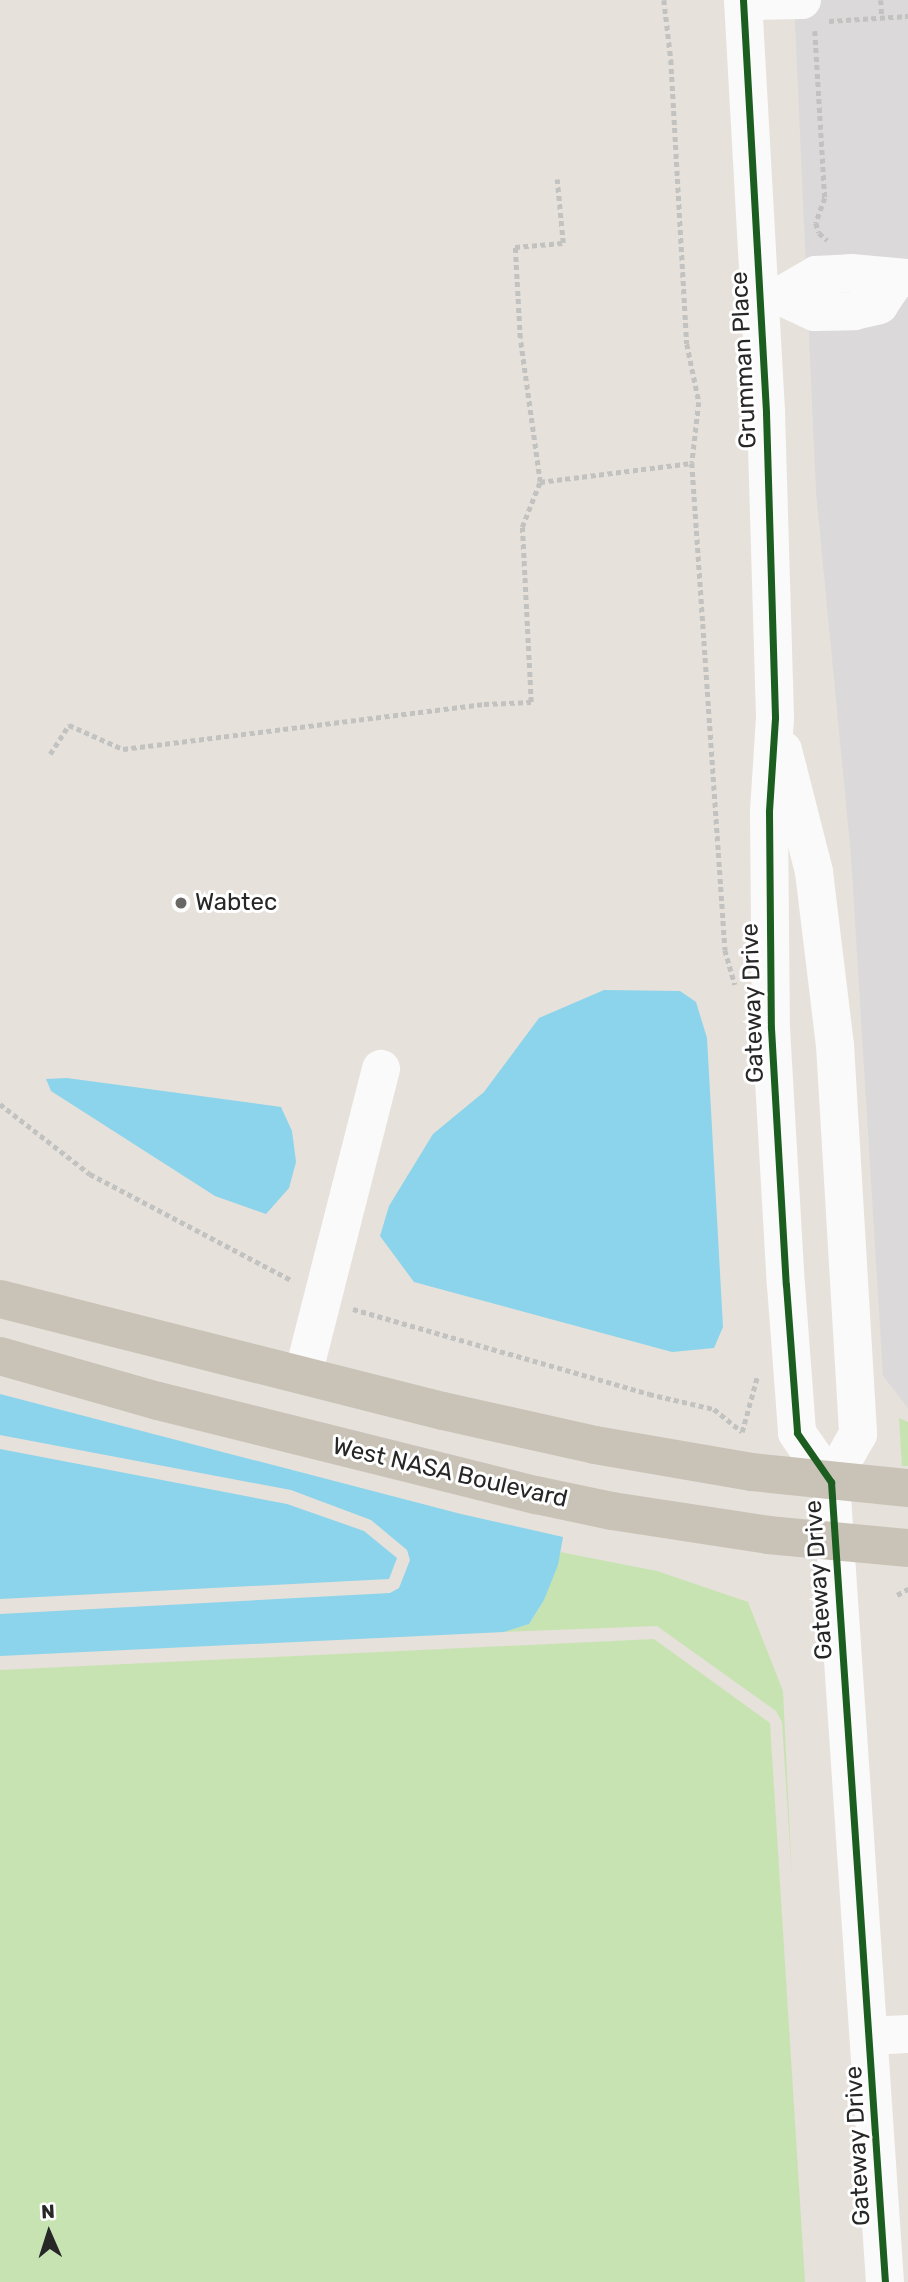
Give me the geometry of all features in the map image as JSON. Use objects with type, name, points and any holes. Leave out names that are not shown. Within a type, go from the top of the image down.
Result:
[{"type":"main road","points":[[0,1298],[595,1445],[831,1482],[908,1488]]},
{"type":"main road","name":"West NASA Boulevard","points":[[0,1356],[158,1401],[536,1495],[676,1521],[836,1542],[908,1548]]},
{"type":"street","points":[[743,1],[802,0]]},
{"type":"street","name":"Grumman Place","points":[[743,1],[770,297],[775,718]]},
{"type":"street","points":[[770,297],[816,275],[852,273],[902,278]]},
{"type":"street","name":"Gateway Drive","points":[[775,718],[769,812],[771,1028],[786,1285],[797,1433],[831,1482],[886,2282]]},
{"type":"street","name":"Gateway Drive","points":[[775,718],[814,872],[835,1045],[858,1434],[831,1482]]},
{"type":"street","points":[[303,1375],[381,1069]]},
{"type":"street","points":[[870,2036],[908,2034]]},
{"type":"path","points":[[664,0],[671,60],[687,344],[699,402],[692,463],[725,950],[739,998]]},
{"type":"path","points":[[881,0],[882,17]]},
{"type":"path","points":[[829,242],[819,233],[816,223],[824,198],[816,27],[819,23],[830,21],[908,16]]},
{"type":"path","points":[[50,754],[69,725],[123,749],[484,704],[531,702],[522,527],[541,482],[520,338],[515,247],[563,243],[557,179]]},
{"type":"path","points":[[541,482],[692,463]]},
{"type":"path","points":[[0,1104],[90,1174],[303,1286]]},
{"type":"path","points":[[351,1308],[649,1394],[714,1409],[742,1432],[758,1376],[757,1363]]},
{"type":"path","points":[[897,1595],[908,1589]]},
{"type":"shaded area","points":[[794,0],[908,0],[908,1408],[883,1376],[851,856],[816,492]]},
{"type":"green space","points":[[899,1418],[908,1422],[908,1466],[902,1466]]},
{"type":"green space","points":[[560,1552],[657,1571],[748,1602],[783,1691],[792,1879],[782,1722],[776,1711],[657,1626],[504,1632],[529,1624],[544,1600]]},
{"type":"green space","points":[[654,1639],[770,1723],[805,2282],[0,2282],[0,1670]]},
{"type":"water","points":[[604,990],[680,991],[696,1002],[707,1038],[723,1327],[714,1348],[672,1352],[414,1282],[380,1236],[389,1206],[433,1134],[484,1092],[539,1018]]},
{"type":"water","points":[[67,1078],[281,1107],[292,1131],[296,1162],[289,1188],[266,1214],[215,1196],[51,1091],[46,1079]]},
{"type":"water","points":[[0,1394],[461,1514],[563,1537],[558,1565],[544,1600],[529,1624],[504,1632],[0,1656],[0,1614],[390,1593],[399,1588],[410,1560],[407,1550],[371,1520],[291,1490],[0,1435]]},
{"type":"water","points":[[0,1449],[287,1504],[364,1531],[397,1558],[389,1579],[0,1599]]},
{"type":"cycle path","points":[[743,0],[766,413],[775,718],[769,812],[771,1028],[786,1285],[797,1433],[831,1482],[885,2282]]},
{"type":"place","name":"Wabtec","points":[[181,903]]}]
